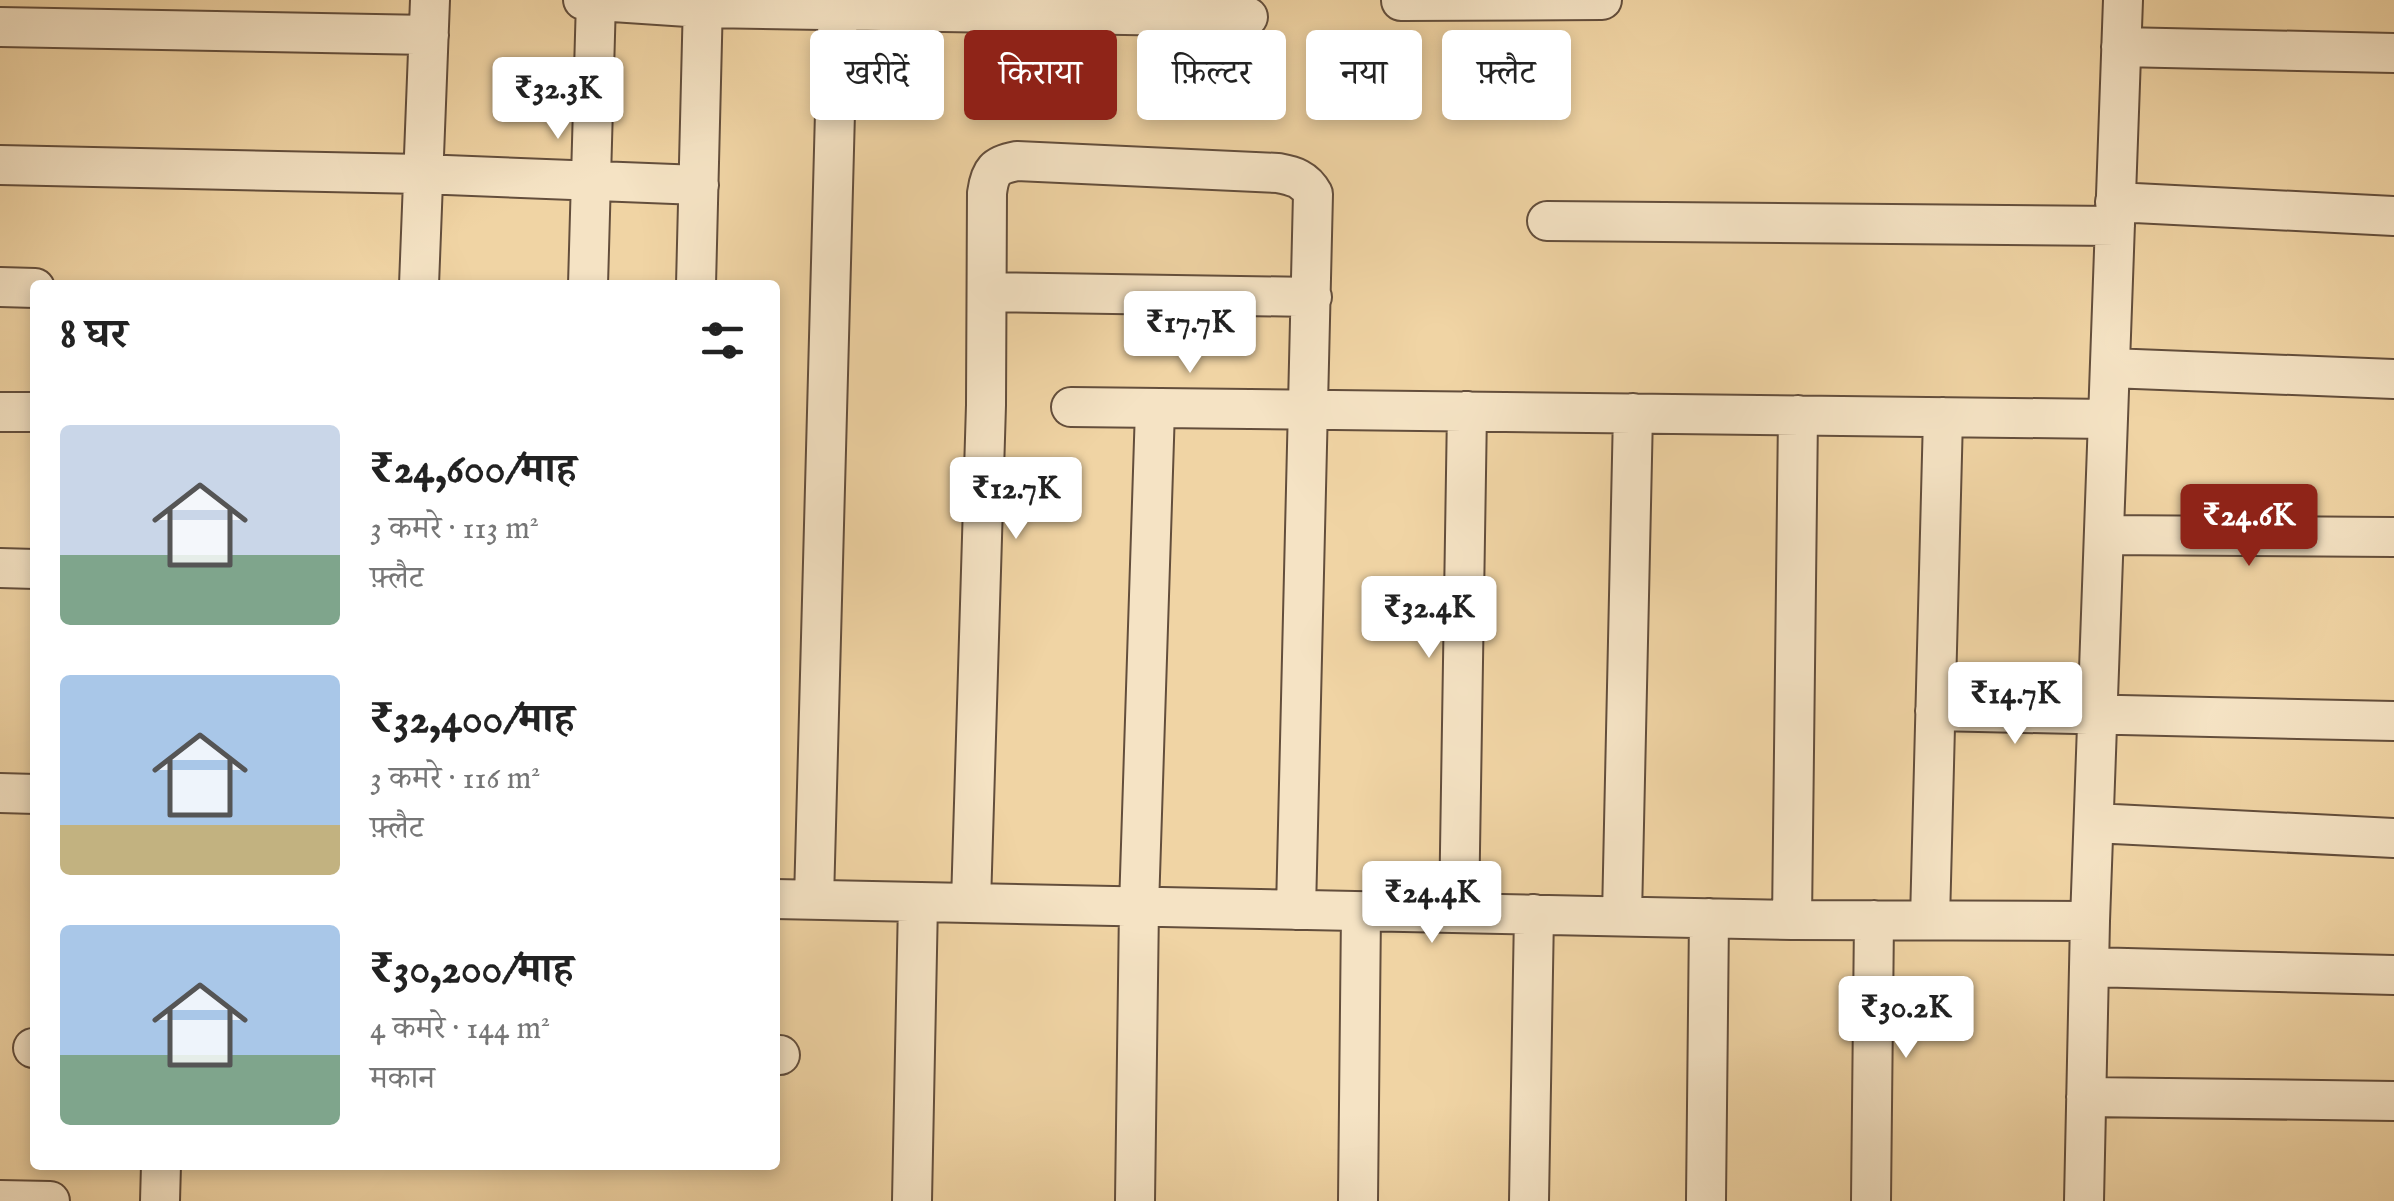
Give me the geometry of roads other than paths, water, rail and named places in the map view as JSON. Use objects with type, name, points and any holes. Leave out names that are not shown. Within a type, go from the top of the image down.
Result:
[{"type":"street","points":[[584,0],[1248,17]]},
{"type":"street","points":[[588,280],[596,0]]},
{"type":"street","points":[[1401,1],[1602,0]]},
{"type":"street","points":[[2084,1201],[2090,921],[2123,0]]},
{"type":"street","points":[[696,280],[703,4]]},
{"type":"street","points":[[814,900],[838,5]]},
{"type":"street","points":[[0,27],[429,17],[419,280]]},
{"type":"street","points":[[2121,47],[2394,53]]},
{"type":"street","points":[[971,903],[989,175],[998,164],[1017,161],[1294,176],[1308,185],[1312,194],[1296,910]]},
{"type":"street","points":[[0,165],[421,174],[698,185]]},
{"type":"street","points":[[1547,222],[2115,214],[2394,216]]},
{"type":"street","points":[[0,288],[30,288]]},
{"type":"street","points":[[987,292],[1312,297]]},
{"type":"street","points":[[2110,368],[2394,380]]},
{"type":"street","points":[[1071,407],[2108,419]]},
{"type":"street","points":[[1135,1201],[1139,906],[1155,409]]},
{"type":"street","points":[[1459,913],[1467,411]]},
{"type":"street","points":[[0,412],[30,412]]},
{"type":"street","points":[[1622,916],[1633,413]]},
{"type":"street","points":[[1792,920],[1798,415]]},
{"type":"street","points":[[1930,920],[1942,417]]},
{"type":"street","points":[[2104,535],[2394,536]]},
{"type":"street","points":[[0,568],[30,569]]},
{"type":"street","points":[[1935,711],[2394,720]]},
{"type":"street","points":[[0,793],[30,794]]},
{"type":"street","points":[[2094,823],[2394,838]]},
{"type":"street","points":[[780,900],[1792,920],[2090,921]]},
{"type":"street","points":[[912,1201],[918,902]]},
{"type":"street","points":[[1358,1201],[1362,912]]},
{"type":"street","points":[[1529,1201],[1534,914]]},
{"type":"street","points":[[1706,1201],[1709,918]]},
{"type":"street","points":[[1871,1201],[1874,920]]},
{"type":"street","points":[[2090,967],[2394,974]]},
{"type":"street","points":[[2086,1098],[2394,1102]]},
{"type":"street","points":[[160,1170],[160,1201]]},
{"type":"street","points":[[0,1200],[50,1201]]}]
